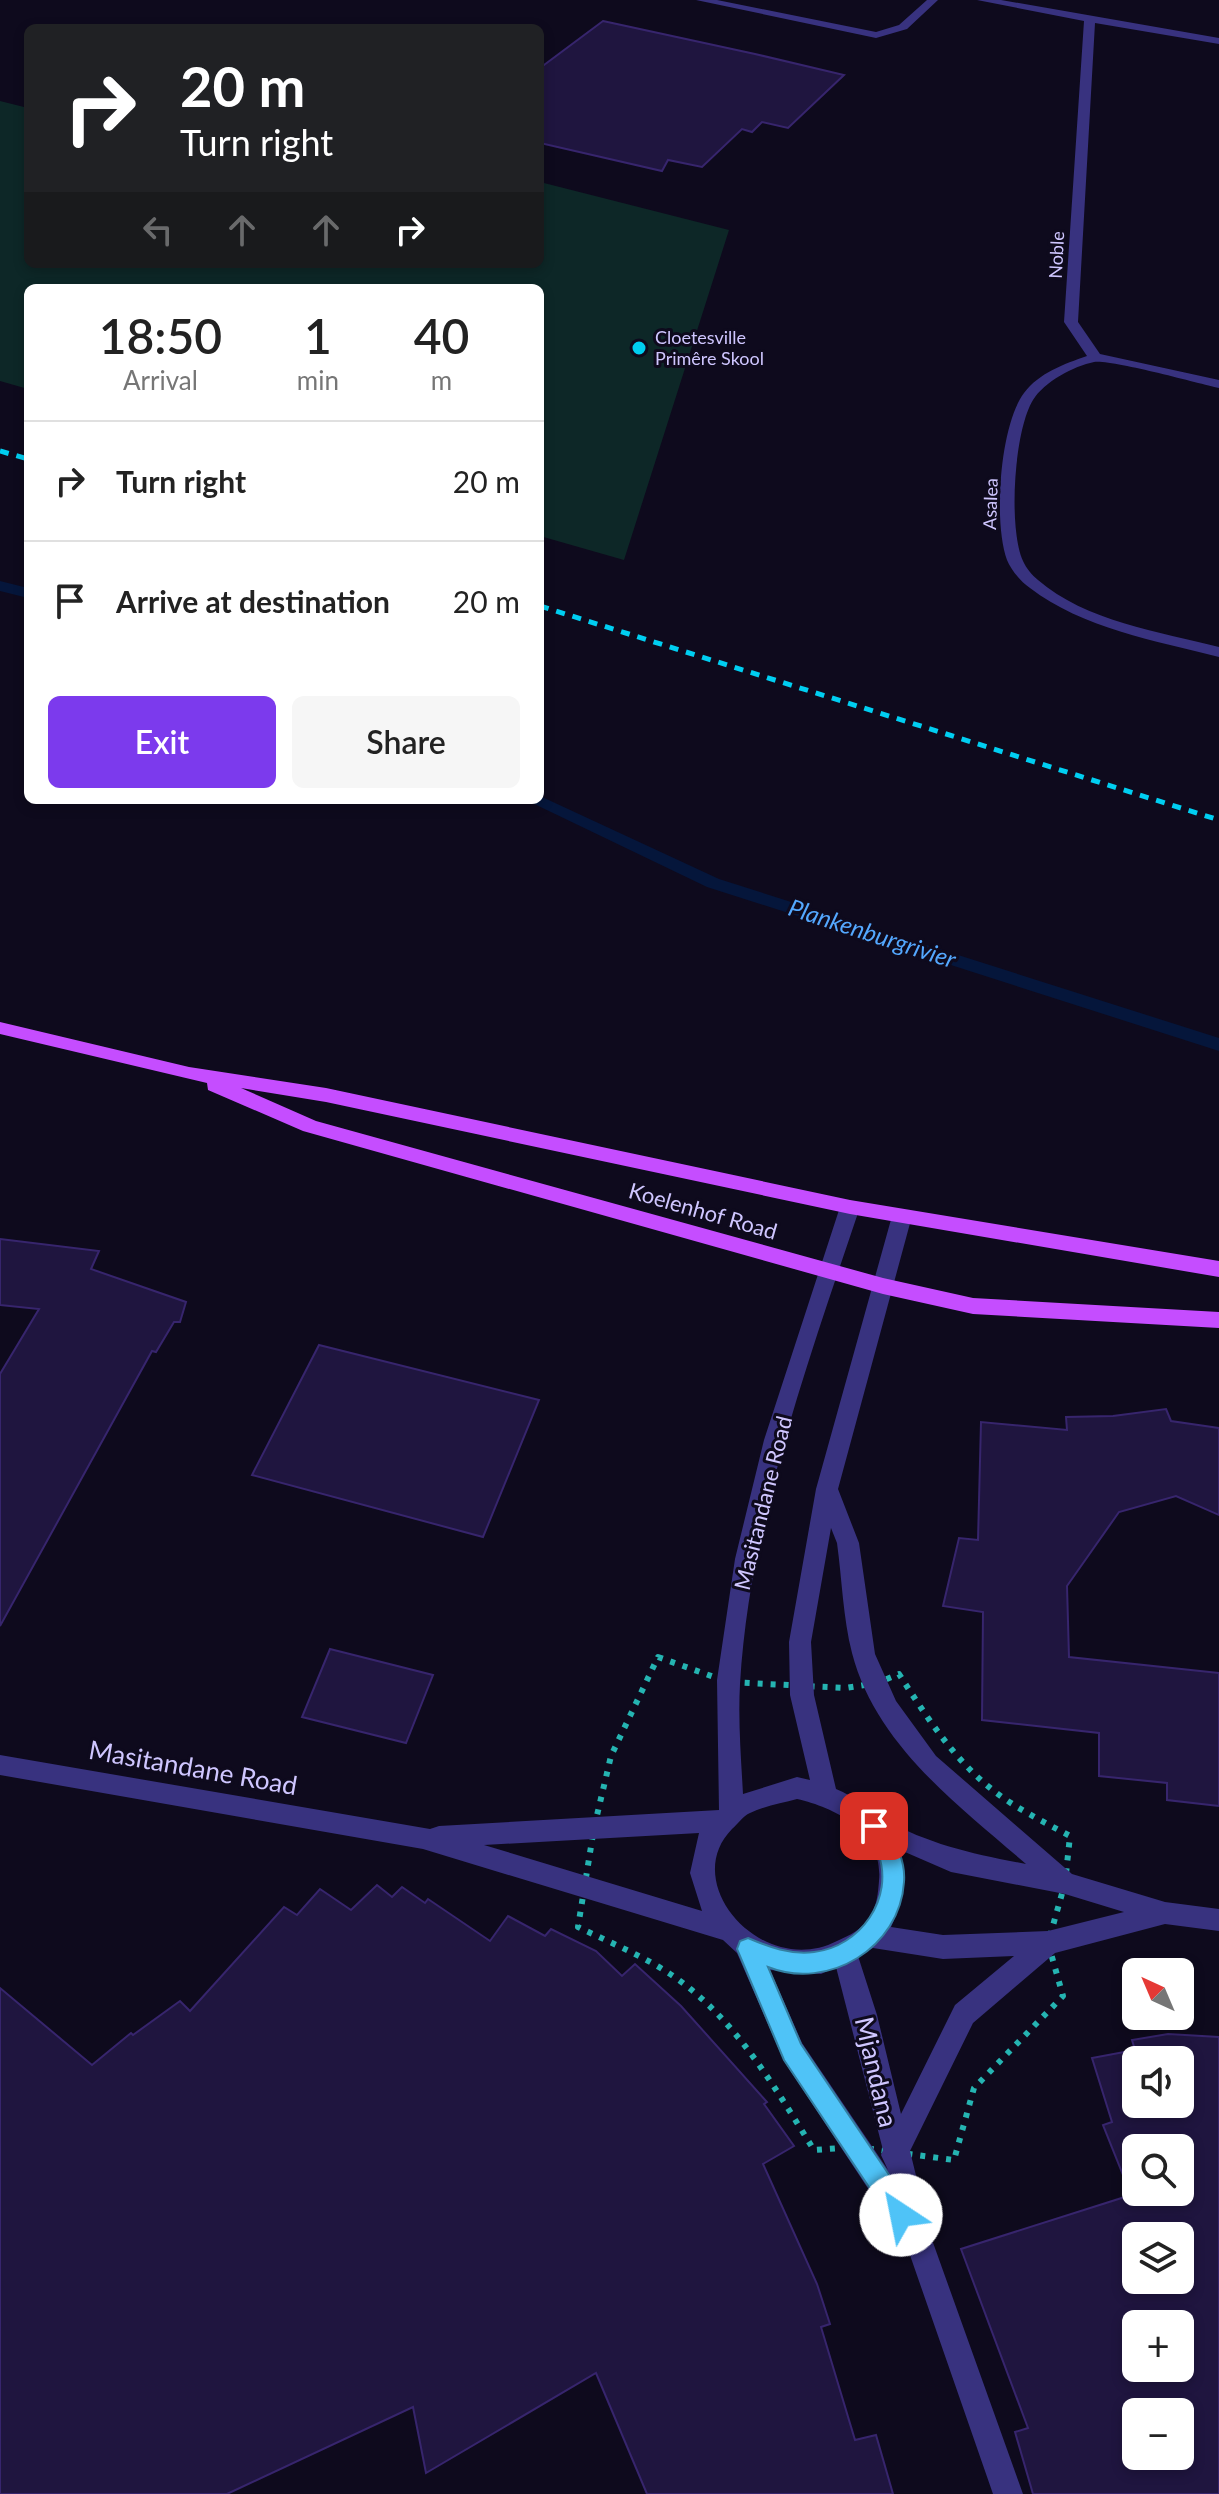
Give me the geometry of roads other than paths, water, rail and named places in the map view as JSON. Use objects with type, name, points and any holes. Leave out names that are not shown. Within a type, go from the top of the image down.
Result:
[{"type":"main road","name":"Koelenhof Road","points":[[0,1028],[189,1074],[326,1095],[850,1207],[1219,1269]]},
{"type":"main road","name":"Koelenhof Road","points":[[189,1074],[310,1126],[883,1286],[973,1306],[1219,1320]]},
{"type":"street","points":[[701,0],[876,35],[903,27],[933,0]]},
{"type":"street","points":[[982,0],[1219,41]]},
{"type":"street","name":"Noble","points":[[1090,21],[1071,322],[1077,335],[1095,357]]},
{"type":"street","points":[[1095,357],[1219,384]]},
{"type":"street","name":"Asalea","points":[[1095,357],[1042,382],[1026,401],[1017,421],[1009,519],[1016,563],[1034,585],[1091,615],[1219,652]]},
{"type":"street","name":"Masitandane Road","points":[[423,1838],[594,1828],[725,1814],[728,1682],[740,1583],[761,1496],[850,1207]]},
{"type":"street","points":[[825,1793],[801,1685],[800,1642],[827,1489],[902,1216]]},
{"type":"street","points":[[827,1489],[848,1543],[864,1654],[887,1707],[928,1763],[1065,1883]]},
{"type":"street","name":"Masitandane Road","points":[[0,1765],[423,1838],[723,1929]]},
{"type":"street","points":[[874,1826],[889,1853],[893,1881],[887,1911],[871,1936],[845,1954],[814,1963],[780,1962],[748,1949],[723,1929],[706,1901],[701,1872],[706,1845],[725,1814],[767,1792],[797,1788],[825,1793],[852,1806],[874,1826],[951,1861],[1065,1883],[1165,1913],[1219,1920]]},
{"type":"street","points":[[871,1936],[943,1947],[1048,1943],[1165,1913]]},
{"type":"street","points":[[894,2155],[964,2014],[1048,1943]]},
{"type":"street","name":"Mjandana","points":[[748,1949],[793,2052],[917,2237]]},
{"type":"street","name":"Mjandana","points":[[845,1954],[864,2015],[894,2155],[917,2237],[1008,2494]]},
{"type":"waterway","name":"Plankenburgrivier","points":[[0,586],[24,592]]},
{"type":"waterway","name":"Plankenburgrivier","points":[[543,804],[713,883],[1219,1045]]},
{"type":"railway","points":[[0,451],[24,458]]},
{"type":"railway","points":[[544,607],[1219,820]]},
{"type":"place","name":"Cloetesville Primêre Skool","points":[[639,348]]}]
